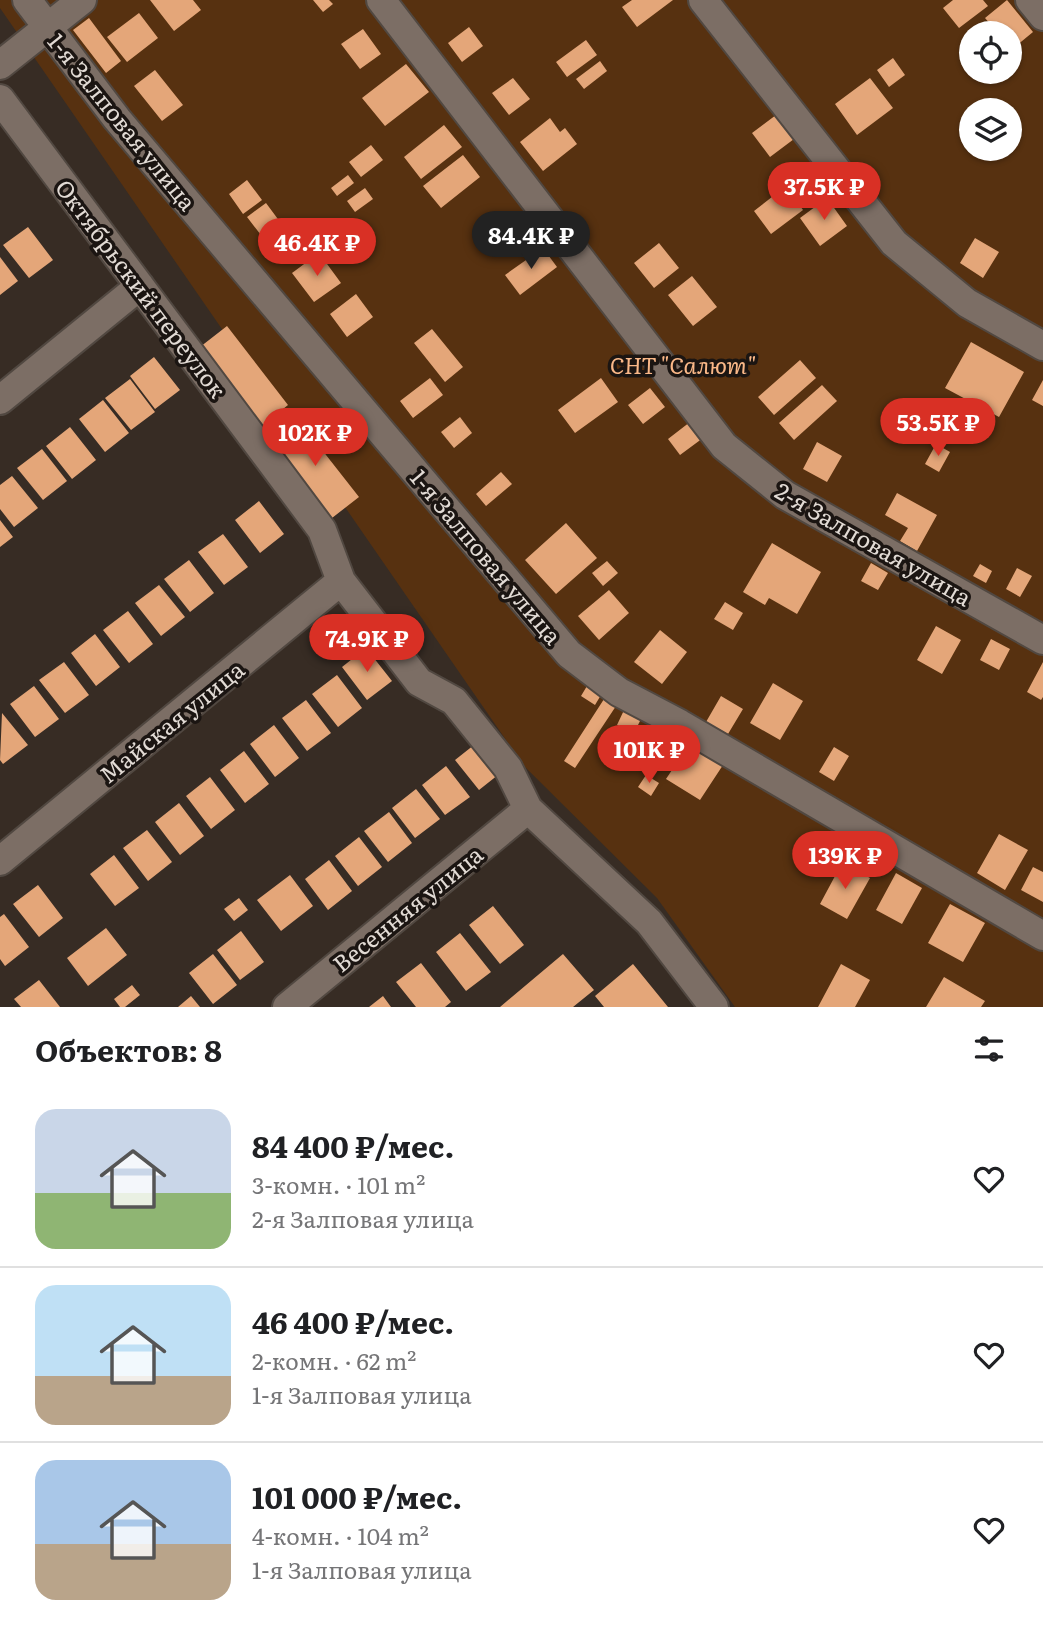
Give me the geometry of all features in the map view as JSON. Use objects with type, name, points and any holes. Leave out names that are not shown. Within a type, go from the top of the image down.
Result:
[{"type":"street","name":"1-я Залповая улица","points":[[27,0],[117,119],[569,654],[618,692],[680,724],[1043,936]]},
{"type":"street","points":[[0,65],[82,0]]},
{"type":"street","name":"2-я Залповая улица","points":[[381,0],[724,446],[785,495],[1043,640]]},
{"type":"street","points":[[703,0],[894,243],[967,303],[1043,346]]},
{"type":"street","points":[[1030,0],[1043,16]]},
{"type":"street","name":"Октябрьский переулок","points":[[0,99],[322,530],[341,581],[419,682],[454,701],[508,768],[528,809],[649,922],[714,1007]]},
{"type":"street","points":[[0,400],[140,286]]},
{"type":"street","name":"Майская улица","points":[[0,861],[341,581]]},
{"type":"street","name":"Весенняя улица","points":[[287,1007],[528,809]]},
{"type":"green space","name":"СНТ \"Салют\"","points":[[0,0],[1043,0],[1043,1007],[735,1007],[657,898],[524,766],[0,8]]},
{"type":"building","points":[[150,0],[193,0],[201,10],[174,31]]},
{"type":"building","points":[[313,0],[329,0],[333,4],[323,12]]},
{"type":"building","points":[[632,0],[673,0],[637,27],[622,7]]},
{"type":"building","points":[[953,0],[983,0],[988,6],[968,21],[959,21],[959,28],[943,8]]},
{"type":"building","points":[[1007,0],[1033,32],[1022,41],[1022,21],[988,21],[985,18]]},
{"type":"building","points":[[139,13],[158,38],[127,62],[107,37]]},
{"type":"building","points":[[89,18],[121,61],[106,73],[73,30]]},
{"type":"building","points":[[469,27],[483,46],[462,62],[448,43]]},
{"type":"building","points":[[363,29],[381,54],[360,69],[341,44]]},
{"type":"building","points":[[586,40],[597,55],[567,77],[556,62]]},
{"type":"building","points":[[893,58],[905,75],[889,87],[877,70]]},
{"type":"building","points":[[600,61],[607,71],[584,89],[576,79]]},
{"type":"building","points":[[406,64],[429,92],[385,126],[362,98]]},
{"type":"building","points":[[155,70],[183,105],[162,121],[134,86]]},
{"type":"building","points":[[513,78],[530,99],[509,115],[492,93]]},
{"type":"building","points":[[870,78],[893,108],[857,135],[835,104]]},
{"type":"building","points":[[776,115],[794,139],[770,157],[752,133]]},
{"type":"building","points":[[550,118],[560,132],[565,128],[577,144],[543,171],[520,142]]},
{"type":"building","points":[[444,125],[462,147],[421,179],[404,157]]},
{"type":"building","points":[[371,145],[383,160],[361,177],[349,162]]},
{"type":"building","points":[[463,155],[480,177],[441,208],[423,186]]},
{"type":"building","points":[[348,175],[354,183],[337,196],[331,188]]},
{"type":"building","points":[[247,180],[262,200],[243,214],[229,194]]},
{"type":"building","points":[[786,186],[803,210],[771,234],[754,211]]},
{"type":"building","points":[[365,188],[373,199],[355,212],[347,201]]},
{"type":"building","points":[[827,198],[847,226],[820,246],[800,218]]},
{"type":"building","points":[[266,203],[286,230],[267,243],[247,217]]},
{"type":"building","points":[[512,215],[522,228],[498,246],[488,233]]},
{"type":"building","points":[[28,227],[53,260],[29,278],[3,245]]},
{"type":"building","points":[[975,238],[999,252],[983,278],[960,263]]},
{"type":"building","points":[[659,243],[679,268],[654,288],[634,263]]},
{"type":"building","points":[[543,248],[557,267],[520,295],[505,275]]},
{"type":"building","points":[[319,253],[341,283],[314,302],[292,273]]},
{"type":"building","points":[[0,257],[18,281],[0,295]]},
{"type":"building","points":[[692,276],[717,307],[693,326],[668,295]]},
{"type":"building","points":[[356,294],[373,317],[347,337],[330,314]]},
{"type":"building","points":[[227,326],[288,405],[262,426],[200,347]]},
{"type":"building","points":[[432,329],[463,367],[445,382],[414,343]]},
{"type":"building","points":[[971,342],[1024,372],[999,417],[945,388]]},
{"type":"building","points":[[154,357],[180,390],[155,409],[130,376]]},
{"type":"building","points":[[800,360],[816,378],[774,415],[758,397]]},
{"type":"building","points":[[430,378],[443,395],[413,418],[400,401]]},
{"type":"building","points":[[601,378],[618,402],[575,433],[558,410]]},
{"type":"building","points":[[130,379],[155,412],[131,430],[105,398]]},
{"type":"building","points":[[1043,380],[1043,406],[1032,400]]},
{"type":"building","points":[[822,385],[837,401],[794,440],[779,423]]},
{"type":"building","points":[[650,388],[665,407],[643,424],[628,405]]},
{"type":"building","points":[[103,400],[129,433],[105,452],[79,419]]},
{"type":"building","points":[[460,417],[472,433],[454,448],[441,432]]},
{"type":"building","points":[[297,418],[359,497],[332,518],[271,439]]},
{"type":"building","points":[[690,422],[703,438],[680,455],[668,439]]},
{"type":"building","points":[[70,427],[96,460],[72,479],[46,446]]},
{"type":"building","points":[[817,442],[842,456],[827,482],[803,469]]},
{"type":"building","points":[[936,444],[950,452],[939,472],[925,464]]},
{"type":"building","points":[[42,449],[67,481],[43,500],[17,468]]},
{"type":"building","points":[[501,472],[512,484],[486,506],[476,494]]},
{"type":"building","points":[[12,476],[38,508],[14,527],[0,509],[0,485]]},
{"type":"building","points":[[897,493],[937,515],[917,551],[900,541],[908,528],[885,515]]},
{"type":"building","points":[[259,501],[284,534],[260,553],[235,520]]},
{"type":"building","points":[[0,520],[13,537],[0,547]]},
{"type":"building","points":[[566,523],[597,558],[556,594],[525,560]]},
{"type":"building","points":[[223,534],[248,567],[224,585],[198,552]]},
{"type":"building","points":[[772,543],[821,572],[797,614],[769,598],[765,605],[743,592]]},
{"type":"building","points":[[189,560],[214,593],[190,612],[164,579]]},
{"type":"building","points":[[607,561],[618,573],[603,586],[592,573]]},
{"type":"building","points":[[871,563],[888,573],[878,590],[861,581]]},
{"type":"building","points":[[980,564],[992,571],[986,583],[973,576]]},
{"type":"building","points":[[1017,568],[1032,576],[1020,597],[1006,589]]},
{"type":"building","points":[[159,585],[185,617],[161,636],[135,603]]},
{"type":"building","points":[[609,590],[629,613],[599,640],[578,616]]},
{"type":"building","points":[[725,602],[743,613],[733,630],[714,619]]},
{"type":"building","points":[[128,611],[153,644],[129,663],[103,630]]},
{"type":"building","points":[[936,626],[961,640],[942,674],[917,660]]},
{"type":"building","points":[[660,630],[687,652],[662,684],[634,662]]},
{"type":"building","points":[[95,634],[120,667],[96,686],[71,653]]},
{"type":"building","points":[[991,639],[1010,649],[999,670],[980,660]]},
{"type":"building","points":[[366,648],[392,681],[367,700],[342,667]]},
{"type":"building","points":[[64,662],[89,695],[65,713],[39,680]]},
{"type":"building","points":[[1043,662],[1043,697],[1041,700],[1027,692]]},
{"type":"building","points":[[337,675],[362,708],[338,727],[312,694]]},
{"type":"building","points":[[773,683],[803,701],[780,740],[750,723]]},
{"type":"building","points":[[34,686],[59,719],[35,737],[10,704]]},
{"type":"building","points":[[587,686],[601,695],[595,705],[581,696]]},
{"type":"building","points":[[606,696],[618,703],[575,768],[564,761]]},
{"type":"building","points":[[721,696],[743,709],[728,734],[706,722]]},
{"type":"building","points":[[306,700],[331,733],[307,751],[282,718]]},
{"type":"building","points":[[625,708],[642,717],[634,733],[617,725]]},
{"type":"building","points":[[2,713],[28,745],[3,764],[0,760]]},
{"type":"building","points":[[274,725],[299,758],[275,777],[250,744]]},
{"type":"building","points":[[479,741],[503,771],[479,790],[455,760]]},
{"type":"building","points":[[690,743],[723,765],[700,800],[666,779]]},
{"type":"building","points":[[628,747],[639,754],[630,767],[619,760]]},
{"type":"building","points":[[834,747],[849,756],[834,781],[819,772]]},
{"type":"building","points":[[244,751],[269,784],[245,803],[220,770]]},
{"type":"building","points":[[446,766],[470,797],[445,815],[422,785]]},
{"type":"building","points":[[646,775],[659,783],[651,796],[638,787]]},
{"type":"building","points":[[210,777],[235,810],[211,829],[186,796]]},
{"type":"building","points":[[416,789],[440,819],[415,838],[392,808]]},
{"type":"building","points":[[179,803],[204,836],[180,855],[155,822]]},
{"type":"building","points":[[389,812],[412,843],[388,862],[364,831]]},
{"type":"building","points":[[147,830],[172,862],[148,881],[123,848]]},
{"type":"building","points":[[999,834],[1028,850],[1005,890],[977,873]]},
{"type":"building","points":[[359,837],[382,867],[358,886],[335,856]]},
{"type":"building","points":[[114,855],[139,888],[115,906],[90,874]]},
{"type":"building","points":[[329,860],[352,891],[328,910],[305,879]]},
{"type":"building","points":[[842,863],[870,878],[847,919],[820,904]]},
{"type":"building","points":[[1033,867],[1043,872],[1043,902],[1021,890]]},
{"type":"building","points":[[896,873],[922,888],[902,924],[876,910]]},
{"type":"building","points":[[290,875],[313,906],[281,931],[257,900]]},
{"type":"building","points":[[38,885],[63,918],[39,937],[13,904]]},
{"type":"building","points":[[239,898],[248,910],[234,921],[224,909]]},
{"type":"building","points":[[950,904],[985,923],[963,962],[928,943]]},
{"type":"building","points":[[493,906],[524,945],[500,964],[469,925]]},
{"type":"building","points":[[4,914],[29,947],[5,966],[0,959],[0,917]]},
{"type":"building","points":[[106,928],[127,955],[88,986],[67,958]]},
{"type":"building","points":[[241,931],[264,962],[240,980],[217,950]]},
{"type":"building","points":[[460,933],[491,972],[466,991],[436,952]]},
{"type":"building","points":[[213,954],[237,985],[213,1004],[189,973]]},
{"type":"building","points":[[563,954],[594,990],[573,1007],[500,1007]]},
{"type":"building","points":[[421,963],[451,1002],[445,1007],[416,1007],[396,982]]},
{"type":"building","points":[[633,964],[668,1007],[604,1007],[595,996]]},
{"type":"building","points":[[841,964],[870,980],[855,1007],[818,1007]]},
{"type":"building","points":[[944,977],[985,1001],[981,1007],[926,1007]]},
{"type":"building","points":[[39,980],[60,1007],[21,1007],[14,999]]},
{"type":"building","points":[[132,985],[140,995],[125,1007],[120,1007],[114,999]]},
{"type":"building","points":[[191,996],[200,1007],[178,1007]]},
{"type":"building","points":[[383,996],[391,1007],[369,1007]]}]
